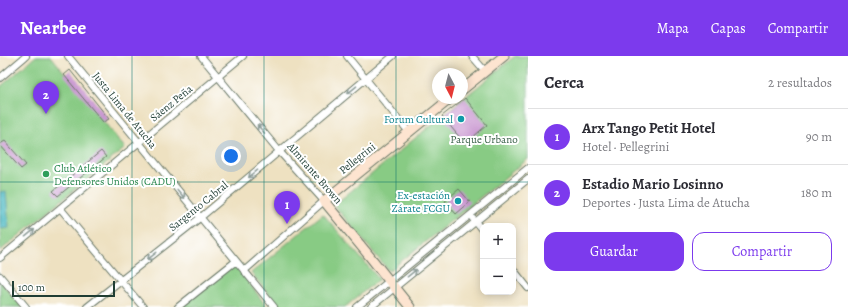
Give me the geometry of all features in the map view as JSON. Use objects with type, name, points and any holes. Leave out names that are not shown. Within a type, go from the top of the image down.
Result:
[{"type":"street","points":[[0,78],[26,56]]},
{"type":"street","name":"Justa Lima de Atucha","points":[[68,56],[273,306]]},
{"type":"street","name":"Almirante Brown","points":[[200,56],[279,151],[324,201],[410,307]]},
{"type":"street","name":"Sáenz Peña","points":[[0,258],[243,56]]},
{"type":"street","points":[[347,56],[410,132]]},
{"type":"street","name":"Sargento Cabral","points":[[87,307],[201,217],[393,56]]},
{"type":"street","points":[[472,56],[485,71]]},
{"type":"street","points":[[468,85],[504,56]]},
{"type":"street","name":"Pellegrini","points":[[244,271],[324,201],[444,104]]},
{"type":"street","points":[[371,307],[392,284],[470,215],[528,168]]},
{"type":"street","points":[[357,307],[392,284],[475,222],[528,179]]},
{"type":"street","points":[[60,208],[143,307]]},
{"type":"street","points":[[470,215],[480,228]]},
{"type":"street","points":[[178,307],[236,261]]},
{"type":"street","points":[[516,273],[528,288]]},
{"type":"street","points":[[0,276],[26,307]]},
{"type":"green space","name":"Club Atlético Defensores Unidos (CADU)","points":[[36,56],[51,56],[125,148],[0,251],[0,87]]},
{"type":"green space","name":"Parque Urbano","points":[[515,56],[528,56],[528,159],[389,271],[334,205],[457,104],[468,104],[468,95]]},
{"type":"green space","points":[[323,214],[379,279],[345,307],[280,307],[251,273]]},
{"type":"green space","points":[[234,263],[267,307],[181,307]]},
{"type":"green space","points":[[0,281],[22,307],[0,307]]},
{"type":"water","points":[[6,191],[9,228],[0,229],[0,192]]},
{"type":"building","points":[[70,70],[109,119],[103,122],[64,75]]},
{"type":"building","name":"Forum Cultural","points":[[468,102],[487,125],[465,144],[442,116],[457,104],[468,104]]},
{"type":"building","points":[[5,141],[26,165],[21,169],[0,145]]},
{"type":"building","points":[[101,151],[106,157],[58,196],[53,191]]},
{"type":"building","name":"Ex-estación Zárate FCGU","points":[[459,189],[470,202],[456,214],[445,201]]},
{"type":"place","name":"Estadio Mario Losinno","points":[[46,114]]},
{"type":"place","name":"Forum Cultural","points":[[461,119]]},
{"type":"place","name":"Club Atlético Defensores Unidos (CADU)","points":[[46,174]]},
{"type":"place","name":"Ex-estación Zárate FCGU","points":[[458,201]]},
{"type":"place","name":"Arx Tango Petit Hotel","points":[[287,224]]}]
